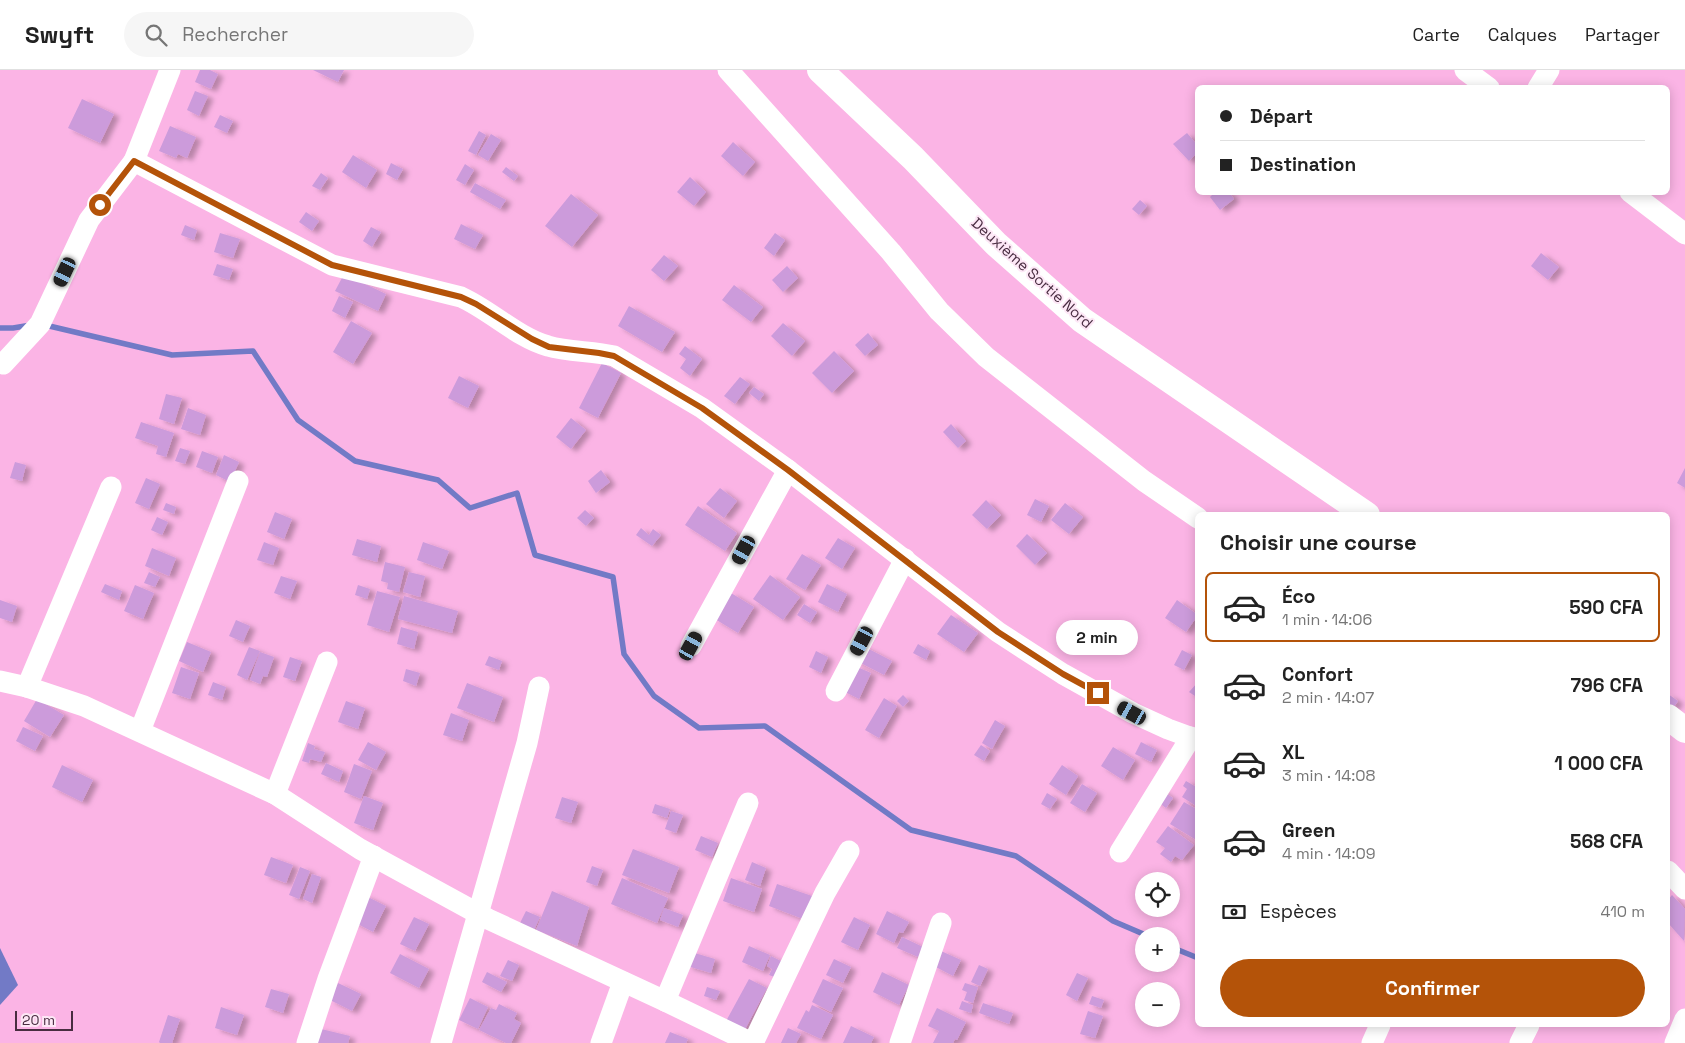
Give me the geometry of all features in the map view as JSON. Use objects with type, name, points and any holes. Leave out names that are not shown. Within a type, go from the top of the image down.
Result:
[{"type":"main road","name":"Deuxième Sortie Nord","points":[[820,70],[913,158],[996,244],[1082,320],[1363,512]]},
{"type":"main road","points":[[1670,719],[1685,730]]},
{"type":"street","points":[[0,364],[3,364],[40,324],[89,220],[134,161],[170,70]]},
{"type":"street","points":[[728,70],[891,252],[939,311],[986,357],[1144,481],[1195,516]]},
{"type":"street","points":[[1465,70],[1485,85]]},
{"type":"street","points":[[1540,85],[1549,70]]},
{"type":"street","points":[[134,161],[332,265],[461,297],[549,347],[614,356],[702,408],[788,470],[998,632],[1063,674],[1132,713],[1194,738],[1120,852]]},
{"type":"street","points":[[1634,195],[1685,234]]},
{"type":"street","points":[[691,646],[788,470]]},
{"type":"street","points":[[140,732],[238,481]]},
{"type":"street","points":[[27,687],[111,488]]},
{"type":"street","points":[[836,691],[905,559]]},
{"type":"street","points":[[275,794],[326,662]]},
{"type":"street","points":[[0,681],[27,687],[84,706],[275,794],[374,856],[478,913],[753,1043],[824,893],[849,850]]},
{"type":"street","points":[[441,1043],[527,743],[539,687]]},
{"type":"street","points":[[665,1001],[748,803]]},
{"type":"street","points":[[307,1043],[374,856]]},
{"type":"street","points":[[1670,873],[1685,889]]},
{"type":"street","points":[[900,1043],[941,923]]},
{"type":"street","points":[[600,1043],[624,982]]},
{"type":"street","points":[[1675,1043],[1685,1019]]},
{"type":"street","points":[[1372,1043],[1379,1027]]},
{"type":"street","points":[[1520,1043],[1529,1027]]},
{"type":"water","points":[[0,948],[18,985],[0,1005]]},
{"type":"building","points":[[200,70],[210,70],[218,74],[211,89],[195,82]]},
{"type":"building","points":[[313,70],[344,70],[338,82]]},
{"type":"building","points":[[195,91],[208,96],[199,116],[187,110]]},
{"type":"building","points":[[82,99],[114,114],[100,143],[68,128]]},
{"type":"building","points":[[220,115],[233,121],[227,133],[214,127]]},
{"type":"building","points":[[170,126],[196,137],[187,158],[178,154],[176,158],[159,151]]},
{"type":"building","points":[[479,131],[486,135],[476,155],[468,151]]},
{"type":"building","points":[[1187,133],[1195,142],[1195,155],[1189,161],[1173,144]]},
{"type":"building","points":[[491,134],[501,140],[488,161],[478,155]]},
{"type":"building","points":[[733,142],[755,162],[743,176],[721,156]]},
{"type":"building","points":[[353,155],[377,170],[366,188],[342,172]]},
{"type":"building","points":[[391,163],[403,169],[397,180],[386,174]]},
{"type":"building","points":[[465,164],[474,170],[465,185],[456,180]]},
{"type":"building","points":[[506,167],[518,176],[514,181],[502,172]]},
{"type":"building","points":[[321,173],[328,178],[320,190],[312,186]]},
{"type":"building","points":[[690,177],[706,192],[694,206],[677,192]]},
{"type":"building","points":[[475,183],[506,200],[500,209],[470,192]]},
{"type":"building","points":[[571,194],[598,215],[572,247],[545,226]]},
{"type":"building","points":[[1212,195],[1231,195],[1234,199],[1220,210],[1210,197]]},
{"type":"building","points":[[1140,200],[1147,206],[1139,215],[1132,209]]},
{"type":"building","points":[[306,212],[319,221],[312,231],[299,222]]},
{"type":"building","points":[[461,224],[483,235],[475,249],[454,239]]},
{"type":"building","points":[[185,225],[197,230],[194,240],[181,235]]},
{"type":"building","points":[[371,227],[381,232],[372,247],[363,241]]},
{"type":"building","points":[[220,233],[240,239],[233,258],[214,252]]},
{"type":"building","points":[[775,233],[785,240],[774,256],[764,248]]},
{"type":"building","points":[[1541,253],[1559,267],[1548,280],[1531,266]]},
{"type":"building","points":[[664,255],[678,266],[664,281],[651,270]]},
{"type":"building","points":[[217,264],[233,269],[229,280],[213,275]]},
{"type":"building","points":[[787,266],[798,278],[783,292],[772,280]]},
{"type":"building","points":[[344,274],[386,294],[378,311],[335,291]]},
{"type":"building","points":[[734,285],[763,307],[751,322],[722,300]]},
{"type":"building","points":[[339,296],[353,302],[345,318],[332,311]]},
{"type":"building","points":[[629,306],[675,332],[662,352],[618,326]]},
{"type":"building","points":[[351,321],[372,333],[353,364],[333,352]]},
{"type":"building","points":[[783,323],[805,341],[792,356],[771,336]]},
{"type":"building","points":[[868,333],[878,345],[865,356],[855,345]]},
{"type":"building","points":[[685,346],[702,359],[690,376],[680,368],[686,359],[679,354]]},
{"type":"building","points":[[834,351],[854,371],[832,393],[812,373]]},
{"type":"building","points":[[602,363],[621,373],[598,418],[579,408]]},
{"type":"building","points":[[459,376],[479,386],[468,408],[448,398]]},
{"type":"building","points":[[740,377],[750,384],[735,404],[724,396]]},
{"type":"building","points":[[754,387],[764,394],[759,401],[749,393]]},
{"type":"building","points":[[166,394],[182,398],[174,424],[159,419]]},
{"type":"building","points":[[188,408],[206,415],[200,435],[181,429]]},
{"type":"building","points":[[571,418],[586,430],[571,449],[556,437]]},
{"type":"building","points":[[141,422],[174,433],[166,457],[156,454],[158,446],[135,438]]},
{"type":"building","points":[[951,424],[966,441],[958,448],[943,432]]},
{"type":"building","points":[[180,448],[190,451],[185,464],[175,461]]},
{"type":"building","points":[[202,451],[218,457],[212,473],[196,467]]},
{"type":"building","points":[[224,455],[239,462],[230,482],[216,475]]},
{"type":"building","points":[[15,462],[26,465],[22,481],[10,478]]},
{"type":"building","points":[[1685,468],[1685,488],[1677,483]]},
{"type":"building","points":[[601,470],[610,482],[596,493],[588,481]]},
{"type":"building","points":[[146,478],[160,484],[149,509],[135,503]]},
{"type":"building","points":[[720,488],[737,501],[724,518],[706,504]]},
{"type":"building","points":[[1035,499],[1049,506],[1041,522],[1027,515]]},
{"type":"building","points":[[986,500],[1001,515],[987,529],[972,515]]},
{"type":"building","points":[[166,503],[176,507],[174,514],[163,510]]},
{"type":"building","points":[[1065,503],[1083,517],[1069,534],[1051,520]]},
{"type":"building","points":[[698,506],[737,533],[725,551],[685,525]]},
{"type":"building","points":[[585,510],[594,518],[586,526],[577,518]]},
{"type":"building","points":[[275,512],[292,519],[284,539],[267,532]]},
{"type":"building","points":[[157,517],[168,522],[162,535],[151,530]]},
{"type":"building","points":[[641,528],[649,535],[653,529],[661,535],[652,546],[636,535]]},
{"type":"building","points":[[1027,534],[1047,553],[1035,565],[1016,546]]},
{"type":"building","points":[[838,538],[855,548],[842,569],[825,558]]},
{"type":"building","points":[[357,539],[381,546],[377,562],[352,555]]},
{"type":"building","points":[[264,542],[279,548],[273,565],[257,560]]},
{"type":"building","points":[[423,542],[449,551],[442,569],[417,560]]},
{"type":"building","points":[[152,548],[176,558],[169,576],[145,566]]},
{"type":"building","points":[[802,554],[821,565],[805,590],[786,579]]},
{"type":"building","points":[[385,562],[405,567],[399,592],[387,589],[388,583],[381,581]]},
{"type":"building","points":[[149,572],[160,577],[155,587],[144,583]]},
{"type":"building","points":[[409,572],[425,576],[420,597],[403,592]]},
{"type":"building","points":[[770,575],[800,597],[783,620],[753,599]]},
{"type":"building","points":[[281,576],[297,581],[290,599],[274,593]]},
{"type":"building","points":[[105,584],[122,591],[119,600],[101,592]]},
{"type":"building","points":[[827,584],[847,594],[838,612],[818,602]]},
{"type":"building","points":[[135,585],[154,593],[143,619],[124,611]]},
{"type":"building","points":[[358,585],[370,589],[367,599],[355,595]]},
{"type":"building","points":[[377,591],[400,597],[389,632],[367,625]]},
{"type":"building","points":[[731,593],[754,607],[738,633],[715,619]]},
{"type":"building","points":[[404,596],[458,611],[452,633],[398,619]]},
{"type":"building","points":[[0,600],[17,606],[12,622],[0,618]]},
{"type":"building","points":[[1177,600],[1195,613],[1195,619],[1186,632],[1165,618]]},
{"type":"building","points":[[804,604],[817,612],[810,623],[797,615]]},
{"type":"building","points":[[951,615],[978,633],[964,652],[937,634]]},
{"type":"building","points":[[236,620],[250,626],[243,642],[229,636]]},
{"type":"building","points":[[401,627],[418,632],[414,649],[397,644]]},
{"type":"building","points":[[187,642],[211,652],[203,672],[179,661]]},
{"type":"building","points":[[918,644],[930,651],[926,660],[913,653]]},
{"type":"building","points":[[861,645],[892,661],[884,675],[853,659]]},
{"type":"building","points":[[249,647],[260,651],[247,680],[237,675]]},
{"type":"building","points":[[1182,650],[1192,655],[1184,670],[1174,665]]},
{"type":"building","points":[[816,651],[828,657],[821,673],[809,667]]},
{"type":"building","points":[[260,652],[274,657],[267,677],[263,676],[260,684],[250,680]]},
{"type":"building","points":[[489,656],[502,661],[499,670],[485,665]]},
{"type":"building","points":[[290,657],[302,661],[295,681],[283,677]]},
{"type":"building","points":[[855,666],[871,673],[859,699],[843,691]]},
{"type":"building","points":[[181,667],[199,673],[190,699],[172,693]]},
{"type":"building","points":[[406,669],[420,673],[416,686],[403,681]]},
{"type":"building","points":[[213,682],[226,687],[222,700],[208,695]]},
{"type":"building","points":[[467,683],[503,697],[494,722],[457,708]]},
{"type":"building","points":[[1195,685],[1195,696],[1189,692]]},
{"type":"building","points":[[903,695],[909,701],[903,707],[897,701]]},
{"type":"building","points":[[1670,695],[1678,701],[1673,708],[1670,706]]},
{"type":"building","points":[[884,698],[897,706],[879,738],[865,730]]},
{"type":"building","points":[[37,699],[64,715],[50,737],[24,721]]},
{"type":"building","points":[[346,701],[365,708],[358,729],[338,722]]},
{"type":"building","points":[[451,713],[469,720],[462,741],[443,735]]},
{"type":"building","points":[[995,720],[1005,726],[992,749],[982,743]]},
{"type":"building","points":[[23,727],[43,736],[35,751],[16,741]]},
{"type":"building","points":[[368,742],[386,752],[376,770],[358,760]]},
{"type":"building","points":[[1141,742],[1157,750],[1151,762],[1135,754]]},
{"type":"building","points":[[308,743],[315,746],[314,749],[325,752],[321,762],[310,759],[309,763],[302,761]]},
{"type":"building","points":[[981,745],[990,751],[984,761],[974,755]]},
{"type":"building","points":[[1113,747],[1135,760],[1123,780],[1101,766]]},
{"type":"building","points":[[326,763],[343,771],[339,782],[321,774]]},
{"type":"building","points":[[354,764],[372,771],[361,799],[344,792]]},
{"type":"building","points":[[62,765],[93,780],[82,802],[52,787]]},
{"type":"building","points":[[1062,765],[1078,776],[1066,795],[1049,784]]},
{"type":"building","points":[[1186,781],[1195,786],[1195,805],[1182,797],[1187,789],[1183,786]]},
{"type":"building","points":[[1082,784],[1097,793],[1085,812],[1070,803]]},
{"type":"building","points":[[1160,789],[1173,798],[1166,808],[1154,799]]},
{"type":"building","points":[[1047,793],[1057,799],[1050,809],[1041,804]]},
{"type":"building","points":[[364,796],[383,803],[373,830],[354,823]]},
{"type":"building","points":[[562,797],[578,802],[571,823],[555,818]]},
{"type":"building","points":[[1184,802],[1195,808],[1195,839],[1170,824]]},
{"type":"building","points":[[655,804],[670,809],[667,818],[652,813]]},
{"type":"building","points":[[671,811],[683,815],[676,833],[665,829]]},
{"type":"building","points":[[1168,826],[1194,845],[1182,860],[1175,856],[1171,862],[1160,854],[1165,848],[1156,842]]},
{"type":"building","points":[[701,836],[718,843],[712,857],[695,850]]},
{"type":"building","points":[[633,849],[679,867],[669,893],[622,875]]},
{"type":"building","points":[[271,857],[293,865],[286,883],[264,875]]},
{"type":"building","points":[[752,862],[766,868],[760,886],[745,880]]},
{"type":"building","points":[[592,866],[603,870],[597,886],[586,882]]},
{"type":"building","points":[[300,867],[310,871],[299,899],[289,895]]},
{"type":"building","points":[[312,874],[321,877],[312,903],[303,899]]},
{"type":"building","points":[[622,878],[668,898],[657,923],[611,904]]},
{"type":"building","points":[[731,878],[762,889],[754,912],[723,901]]},
{"type":"building","points":[[777,884],[812,896],[803,919],[769,906]]},
{"type":"building","points":[[552,891],[589,907],[577,946],[536,930]]},
{"type":"building","points":[[364,895],[386,906],[373,932],[352,921]]},
{"type":"building","points":[[1672,895],[1685,909],[1684,941],[1670,925],[1670,898]]},
{"type":"building","points":[[664,908],[683,915],[678,927],[660,920]]},
{"type":"building","points":[[526,911],[540,917],[534,930],[520,923]]},
{"type":"building","points":[[887,911],[909,922],[903,933],[899,932],[894,943],[876,934]]},
{"type":"building","points":[[414,917],[429,924],[415,951],[400,944]]},
{"type":"building","points":[[854,917],[870,925],[858,950],[841,942]]},
{"type":"building","points":[[902,937],[923,947],[918,957],[897,948]]},
{"type":"building","points":[[749,946],[770,955],[763,971],[742,962]]},
{"type":"building","points":[[941,951],[961,960],[953,976],[934,966]]},
{"type":"building","points":[[691,952],[715,959],[711,973],[687,966]]},
{"type":"building","points":[[400,954],[429,969],[419,988],[390,973]]},
{"type":"building","points":[[771,956],[785,963],[777,978],[769,975],[772,969],[767,966]]},
{"type":"building","points":[[834,959],[851,967],[843,983],[826,975]]},
{"type":"building","points":[[508,960],[519,965],[512,981],[500,976]]},
{"type":"building","points":[[979,965],[988,969],[980,986],[971,982]]},
{"type":"building","points":[[487,972],[507,982],[501,992],[482,982]]},
{"type":"building","points":[[882,972],[909,985],[899,1005],[873,992]]},
{"type":"building","points":[[1077,973],[1088,978],[1077,1001],[1066,995]]},
{"type":"building","points":[[749,979],[767,988],[743,1033],[725,1023]]},
{"type":"building","points":[[823,979],[843,988],[831,1012],[812,1002]]},
{"type":"building","points":[[338,983],[361,994],[352,1011],[330,1000]]},
{"type":"building","points":[[965,983],[978,987],[973,1003],[964,1000],[967,992],[962,990]]},
{"type":"building","points":[[707,987],[720,991],[716,1000],[704,996]]},
{"type":"building","points":[[271,989],[289,994],[283,1013],[265,1007]]},
{"type":"building","points":[[1092,996],[1104,1000],[1101,1008],[1089,1004]]},
{"type":"building","points":[[470,998],[488,1007],[478,1029],[459,1020]]},
{"type":"building","points":[[962,1001],[973,1005],[971,1013],[959,1009]]},
{"type":"building","points":[[983,1003],[1013,1013],[1009,1024],[979,1013]]},
{"type":"building","points":[[499,1004],[517,1013],[514,1019],[521,1023],[511,1043],[506,1043],[479,1030],[491,1008],[496,1010]]},
{"type":"building","points":[[812,1005],[833,1015],[821,1039],[797,1028],[806,1010],[809,1012]]},
{"type":"building","points":[[221,1007],[244,1015],[237,1035],[215,1028]]},
{"type":"building","points":[[937,1008],[966,1022],[957,1040],[955,1039],[953,1043],[933,1043],[939,1031],[928,1026]]},
{"type":"building","points":[[1088,1011],[1103,1016],[1095,1038],[1080,1034]]},
{"type":"building","points":[[168,1015],[180,1019],[172,1043],[160,1043],[159,1042]]},
{"type":"building","points":[[851,1026],[874,1037],[871,1043],[843,1043]]},
{"type":"building","points":[[317,1028],[350,1036],[348,1043],[313,1043]]},
{"type":"building","points":[[788,1028],[801,1034],[796,1043],[781,1043]]},
{"type":"building","points":[[670,1032],[688,1039],[686,1043],[665,1043]]},
{"type":"waterway","points":[[0,328],[31,325]]},
{"type":"waterway","points":[[45,325],[172,355],[253,351],[298,420],[355,461],[438,480],[470,508],[517,493],[535,555],[613,577],[624,654],[654,696],[699,728],[765,726],[911,830],[1016,856],[1113,921],[1135,930]]},
{"type":"waterway","points":[[1180,951],[1195,957]]},
{"type":"route","points":[[100,205],[134,161],[332,265],[461,297],[549,347],[614,356],[702,408],[788,470],[998,632],[1063,674],[1098,693]]}]
